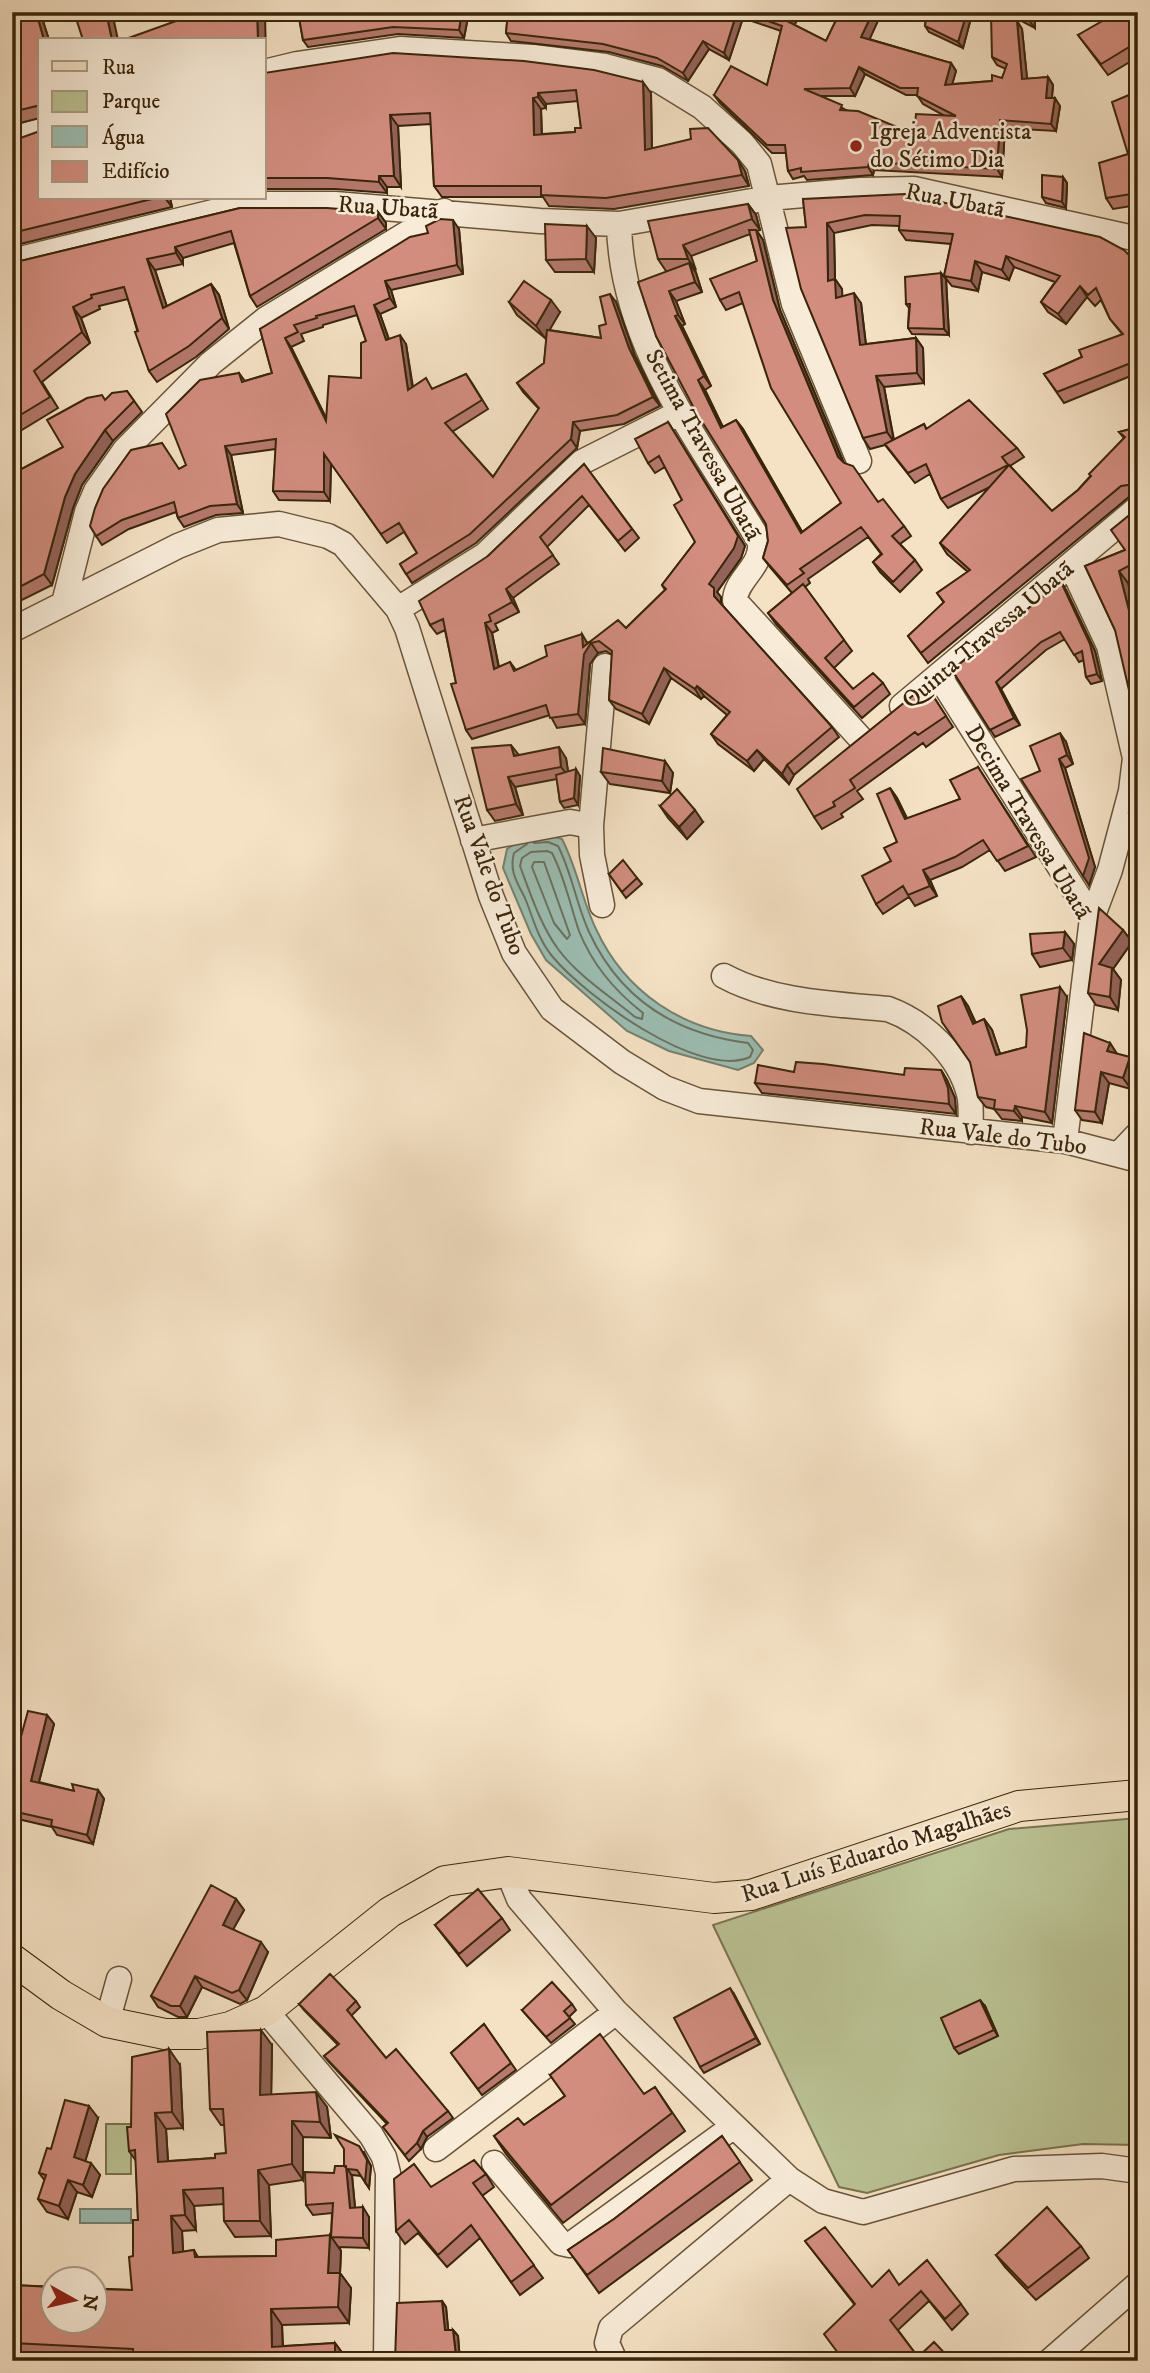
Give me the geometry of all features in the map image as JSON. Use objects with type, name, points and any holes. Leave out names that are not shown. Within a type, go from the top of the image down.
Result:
[{"type":"main road","name":"Rua Luís Eduardo Magalhães","points":[[12,1959],[61,1995],[107,2022],[200,2039],[266,2011],[390,1912],[445,1881],[508,1872],[732,1898],[751,1895],[1019,1806],[1138,1795]]},
{"type":"street","points":[[266,72],[297,64],[400,49],[533,57],[605,66],[659,80],[702,107],[742,143],[760,164],[794,304],[859,461]]},
{"type":"street","points":[[12,139],[38,132]]},
{"type":"street","name":"Rua Ubatã","points":[[12,261],[246,204],[335,204],[540,221],[619,224],[769,198],[914,190],[1138,239]]},
{"type":"street","points":[[64,603],[87,512],[96,491],[125,450],[211,363],[266,319],[444,211]]},
{"type":"street","name":"Setima Travessa Ubatã","points":[[619,224],[620,254],[646,346],[680,413],[760,542],[758,561],[736,593],[735,601],[851,747]]},
{"type":"street","points":[[398,609],[485,555],[582,463],[680,413]]},
{"type":"street","name":"Quinta Travessa Ubatã","points":[[851,747],[1138,508]]},
{"type":"street","name":"Rua Vale do Tubo","points":[[12,630],[218,530],[279,524],[328,536],[343,544],[398,609],[413,642],[473,840],[514,953],[543,999],[622,1062],[665,1088],[699,1101],[1065,1141],[1129,1157]]},
{"type":"street","points":[[1072,565],[1109,646],[1135,758],[1131,791],[1110,870],[1092,918]]},
{"type":"street","points":[[603,905],[592,855],[591,826],[605,666]]},
{"type":"street","name":"Decima Travessa Ubatã","points":[[939,676],[1092,918],[1065,1141]]},
{"type":"street","points":[[473,840],[570,822],[591,826]]},
{"type":"street","points":[[724,976],[743,986],[769,993],[888,1009],[905,1015],[950,1055],[969,1095],[971,1132]]},
{"type":"street","points":[[1129,1157],[1138,1134]]},
{"type":"street","points":[[508,1872],[519,1899],[616,2012],[789,2179],[823,2202],[863,2212],[1014,2169],[1102,2166],[1138,2171]]},
{"type":"street","points":[[107,2022],[120,1979]]},
{"type":"street","points":[[266,2011],[371,2135],[384,2157],[388,2174],[389,2215],[386,2361]]},
{"type":"street","points":[[436,2149],[616,2012]]},
{"type":"street","points":[[494,2164],[561,2243],[570,2245],[734,2126]]},
{"type":"street","points":[[615,2361],[607,2343],[611,2328],[789,2179]]},
{"type":"street","points":[[1049,2361],[1077,2351],[1138,2284]]},
{"type":"green space","points":[[1138,1818],[1138,2145],[1083,2144],[999,2155],[867,2193],[839,2187],[713,1925],[1009,1829]]},
{"type":"green space","points":[[106,2124],[131,2124],[131,2174],[106,2174]]},
{"type":"water","points":[[549,835],[562,839],[596,929],[623,972],[659,1004],[680,1017],[726,1033],[751,1036],[763,1050],[754,1063],[738,1070],[669,1051],[627,1031],[546,960],[531,934],[503,868],[507,849],[526,836]]},
{"type":"water","points":[[80,2209],[131,2209],[131,2223],[80,2223]]},
{"type":"building","points":[[12,12],[36,12],[43,38],[38,38],[38,107],[12,112]]},
{"type":"building","points":[[74,12],[106,12],[112,38],[82,38]]},
{"type":"building","points":[[201,12],[257,12],[258,38],[129,38]]},
{"type":"building","points":[[298,12],[462,12],[459,30],[393,27],[303,40]]},
{"type":"building","points":[[508,12],[737,12],[724,53],[703,41],[683,73],[657,58],[603,44],[506,33]]},
{"type":"building","points":[[743,12],[792,12],[787,21],[826,41],[840,12],[873,12],[861,37],[951,63],[945,85],[992,81],[992,75],[1002,78],[1007,64],[992,57],[991,15],[1017,21],[1022,79],[1048,77],[1046,98],[1055,98],[1051,124],[1000,120],[997,169],[869,162],[868,167],[801,172],[801,168],[788,171],[785,145],[767,145],[714,95],[731,66],[767,85],[782,26]],"holes":[[[859,67],[900,88],[918,88],[917,96],[956,116],[916,114],[914,134],[858,111],[840,110],[842,105],[804,89],[850,88]]]},
{"type":"building","points":[[927,12],[967,12],[958,42],[925,26]]},
{"type":"building","points":[[1118,12],[1138,12],[1138,41],[1101,64],[1078,35]]},
{"type":"building","points":[[393,53],[524,61],[594,70],[643,82],[645,150],[691,139],[690,129],[708,128],[738,160],[742,175],[606,198],[541,195],[541,186],[434,186],[430,113],[390,115],[394,176],[379,176],[379,182],[327,178],[266,178],[266,73]],"holes":[[[576,90],[581,128],[575,128],[575,132],[534,135],[533,98],[538,97],[538,93]]]},
{"type":"building","points":[[1129,95],[1134,119],[1138,116],[1138,174],[1133,176],[1138,184],[1138,193],[1106,198],[1099,163],[1128,154],[1112,102]]},
{"type":"building","points":[[38,132],[38,200],[148,200],[12,233],[12,141]]},
{"type":"building","points":[[1042,175],[1063,177],[1062,202],[1042,197]]},
{"type":"building","points":[[905,194],[1100,237],[1124,250],[1138,264],[1138,404],[1131,363],[1057,392],[1044,374],[1082,357],[1079,350],[1123,334],[1110,319],[1096,288],[1088,295],[1080,286],[1058,314],[1041,302],[1060,276],[1006,256],[1002,270],[975,261],[971,281],[944,276],[953,234],[899,230],[900,216],[865,215],[827,223],[828,281],[835,279],[836,298],[854,293],[860,345],[916,338],[917,373],[876,376],[887,432],[863,438],[801,289],[786,228],[806,227],[803,199]]},
{"type":"building","points":[[748,204],[752,219],[683,245],[688,259],[658,259],[648,221]]},
{"type":"building","points":[[240,208],[327,208],[378,212],[378,218],[250,296],[231,231],[175,247],[176,253],[147,259],[163,308],[211,284],[222,318],[189,346],[149,371],[135,332],[138,331],[124,287],[91,295],[92,298],[73,307],[82,332],[34,371],[50,397],[12,420],[12,263]]},
{"type":"building","points":[[440,219],[453,220],[457,265],[385,281],[390,298],[374,305],[386,340],[400,335],[408,390],[426,378],[432,389],[466,374],[482,400],[445,423],[493,477],[539,408],[517,383],[544,363],[547,330],[601,338],[599,326],[606,324],[600,297],[610,294],[629,348],[653,397],[617,415],[573,422],[571,439],[470,534],[406,574],[400,564],[417,553],[399,523],[381,534],[324,454],[324,492],[273,491],[276,439],[225,446],[237,504],[210,506],[178,518],[174,502],[122,520],[96,536],[90,526],[95,508],[103,489],[131,450],[162,443],[179,469],[186,465],[166,414],[200,380],[239,373],[242,382],[272,373],[260,329],[410,237],[428,233],[426,226]],"holes":[[[354,306],[366,341],[361,343],[361,378],[329,376],[326,421],[285,338],[298,332],[294,325]]]},
{"type":"building","points":[[545,224],[587,226],[586,259],[546,260]]},
{"type":"building","points":[[749,230],[756,230],[773,300],[838,457],[853,466],[878,502],[883,499],[904,526],[892,536],[915,560],[893,582],[873,562],[882,554],[861,527],[800,569],[804,573],[787,585],[763,558],[768,541],[766,524],[696,412],[656,336],[638,282],[689,263],[695,282],[669,291],[678,315],[675,316],[704,376],[698,380],[721,428],[736,420],[801,533],[841,503],[771,388],[739,292],[720,300],[710,279],[757,261]]},
{"type":"building","points":[[941,273],[944,329],[908,328],[910,304],[906,304],[905,277]]},
{"type":"building","points":[[524,281],[551,300],[536,326],[509,302]]},
{"type":"building","points":[[127,391],[134,401],[105,430],[75,474],[65,497],[44,574],[12,591],[12,474],[63,447],[47,420],[87,398],[102,395],[105,400],[112,393]]},
{"type":"building","points":[[969,400],[1017,448],[1002,457],[1008,465],[941,499],[926,464],[908,473],[885,444],[924,424],[926,429]]},
{"type":"building","points":[[668,422],[738,536],[734,548],[709,584],[714,588],[714,596],[832,727],[787,765],[782,774],[757,750],[747,761],[711,734],[730,712],[697,686],[695,689],[664,668],[642,714],[609,700],[612,651],[599,641],[591,643],[584,654],[578,714],[550,718],[546,705],[466,730],[451,684],[456,683],[443,619],[430,625],[419,601],[488,556],[584,464],[632,529],[618,541],[582,496],[540,537],[553,555],[506,589],[512,602],[489,615],[491,621],[485,623],[494,669],[510,662],[514,671],[547,656],[545,646],[582,634],[583,647],[618,620],[626,628],[666,589],[662,585],[695,542],[674,505],[682,500],[659,456],[648,463],[635,439]]},
{"type":"building","points":[[1138,427],[1138,486],[1121,486],[921,653],[908,636],[944,602],[937,593],[970,570],[940,543],[1009,465],[1052,511],[1078,490],[1091,476],[1089,474],[1125,437],[1119,432]]},
{"type":"building","points":[[1138,508],[1138,561],[1119,571],[1138,646],[1138,716],[1135,716],[1115,630],[1085,566],[1125,550],[1111,530]]},
{"type":"building","points":[[1061,582],[1090,644],[1097,674],[1086,677],[1082,651],[1074,655],[1060,632],[1041,642],[996,682],[1014,718],[990,730],[952,670]]},
{"type":"building","points":[[803,584],[844,640],[825,658],[853,689],[873,673],[883,683],[854,707],[768,613]]},
{"type":"building","points":[[926,685],[946,716],[918,735],[915,732],[850,780],[855,788],[833,802],[835,806],[814,817],[797,789]]},
{"type":"building","points":[[1060,733],[1067,755],[1059,759],[1089,858],[1083,876],[1021,779],[1040,771],[1030,746]]},
{"type":"building","points":[[511,745],[514,756],[559,747],[561,767],[508,777],[516,804],[487,810],[472,748]]},
{"type":"building","points":[[603,748],[665,761],[662,781],[601,772]]},
{"type":"building","points":[[978,767],[1028,846],[997,861],[983,840],[955,857],[923,870],[930,886],[908,895],[903,886],[876,904],[862,876],[891,861],[884,848],[897,842],[877,794],[890,788],[905,819],[960,799],[950,780]]},
{"type":"building","points":[[576,769],[574,798],[560,802],[556,775]]},
{"type":"building","points":[[677,789],[695,810],[679,827],[660,806]]},
{"type":"building","points":[[1135,791],[1138,791],[1138,811],[1129,812]]},
{"type":"building","points":[[623,860],[637,878],[622,892],[609,874]]},
{"type":"building","points":[[1138,862],[1138,889],[1130,880],[1130,867]]},
{"type":"building","points":[[1099,908],[1123,930],[1099,964],[1112,968],[1110,997],[1088,993]]},
{"type":"building","points":[[1065,932],[1063,948],[1032,954],[1030,934]]},
{"type":"building","points":[[1060,987],[1045,1112],[1015,1106],[1014,1111],[994,1109],[995,1100],[978,1097],[970,1062],[942,1022],[938,1006],[961,996],[973,1024],[984,1019],[996,1055],[1026,1047],[1027,1030],[1021,995]]},
{"type":"building","points":[[1084,1033],[1110,1043],[1107,1051],[1130,1057],[1123,1078],[1101,1072],[1095,1112],[1075,1110]]},
{"type":"building","points":[[796,1062],[904,1075],[905,1068],[941,1070],[948,1088],[949,1104],[755,1083],[758,1065],[794,1072]]},
{"type":"building","points":[[28,1711],[47,1715],[31,1781],[74,1791],[72,1784],[98,1790],[87,1835],[51,1826],[52,1820],[12,1811],[17,1789],[12,1788],[12,1750],[17,1751]]},
{"type":"building","points":[[211,1885],[236,1899],[223,1925],[261,1942],[239,1990],[232,1993],[195,1976],[180,2006],[171,2006],[151,1996]]},
{"type":"building","points":[[478,1889],[502,1918],[459,1954],[435,1925]]},
{"type":"building","points":[[330,1974],[356,2001],[347,2010],[386,2058],[396,2049],[448,2111],[423,2131],[417,2143],[405,2155],[383,2127],[388,2123],[324,2056],[339,2044],[299,2004]]},
{"type":"building","points":[[552,1982],[572,2004],[564,2011],[570,2018],[546,2037],[522,2010]]},
{"type":"building","points":[[730,1988],[756,2038],[700,2067],[674,2018]]},
{"type":"building","points":[[980,2000],[994,2030],[954,2048],[941,2018]]},
{"type":"building","points":[[484,2024],[511,2063],[478,2089],[451,2053]]},
{"type":"building","points":[[261,2030],[260,2095],[316,2092],[320,2122],[292,2121],[292,2164],[258,2170],[260,2221],[224,2221],[223,2188],[183,2190],[185,2215],[171,2216],[173,2253],[194,2250],[195,2257],[276,2256],[276,2240],[330,2235],[328,2273],[340,2273],[338,2307],[271,2309],[272,2347],[335,2343],[335,2361],[224,2361],[224,2358],[185,2358],[186,2361],[134,2361],[133,2349],[12,2343],[12,2285],[38,2286],[38,2334],[108,2334],[108,2289],[132,2290],[129,2257],[133,2256],[133,2220],[138,2220],[135,2150],[129,2151],[127,2127],[131,2127],[132,2057],[169,2049],[172,2112],[155,2113],[158,2162],[215,2158],[215,2154],[226,2153],[223,2109],[210,2109],[207,2032]]},
{"type":"building","points":[[600,2034],[644,2094],[655,2087],[672,2113],[551,2205],[494,2136],[518,2118],[524,2125],[565,2096],[550,2075]]},
{"type":"building","points":[[65,2100],[89,2106],[74,2157],[91,2163],[83,2185],[68,2180],[59,2206],[38,2199],[46,2175],[39,2173],[47,2148],[51,2149]]},
{"type":"building","points":[[335,2135],[359,2146],[367,2160],[365,2182],[357,2170],[344,2166],[344,2149]]},
{"type":"building","points":[[722,2136],[740,2162],[587,2275],[568,2250],[614,2219]]},
{"type":"building","points":[[474,2160],[486,2174],[473,2183],[534,2265],[511,2282],[471,2225],[438,2255],[409,2220],[396,2231],[394,2179],[414,2164],[431,2187]]},
{"type":"building","points":[[335,2166],[346,2166],[350,2208],[363,2207],[363,2238],[331,2237],[333,2203],[306,2205],[305,2172],[334,2173]]},
{"type":"building","points":[[1047,2207],[1081,2246],[1028,2288],[996,2255]]},
{"type":"building","points":[[825,2227],[872,2287],[889,2270],[899,2285],[927,2260],[961,2304],[945,2319],[921,2291],[890,2320],[918,2357],[934,2342],[952,2361],[857,2361],[852,2355],[844,2361],[824,2334],[855,2304],[805,2241]]},
{"type":"building","points":[[442,2301],[445,2330],[453,2330],[456,2356],[395,2361],[397,2303]]},
{"type":"place","name":"Igreja Adventista do Sétimo Dia","points":[[856,146]]}]
